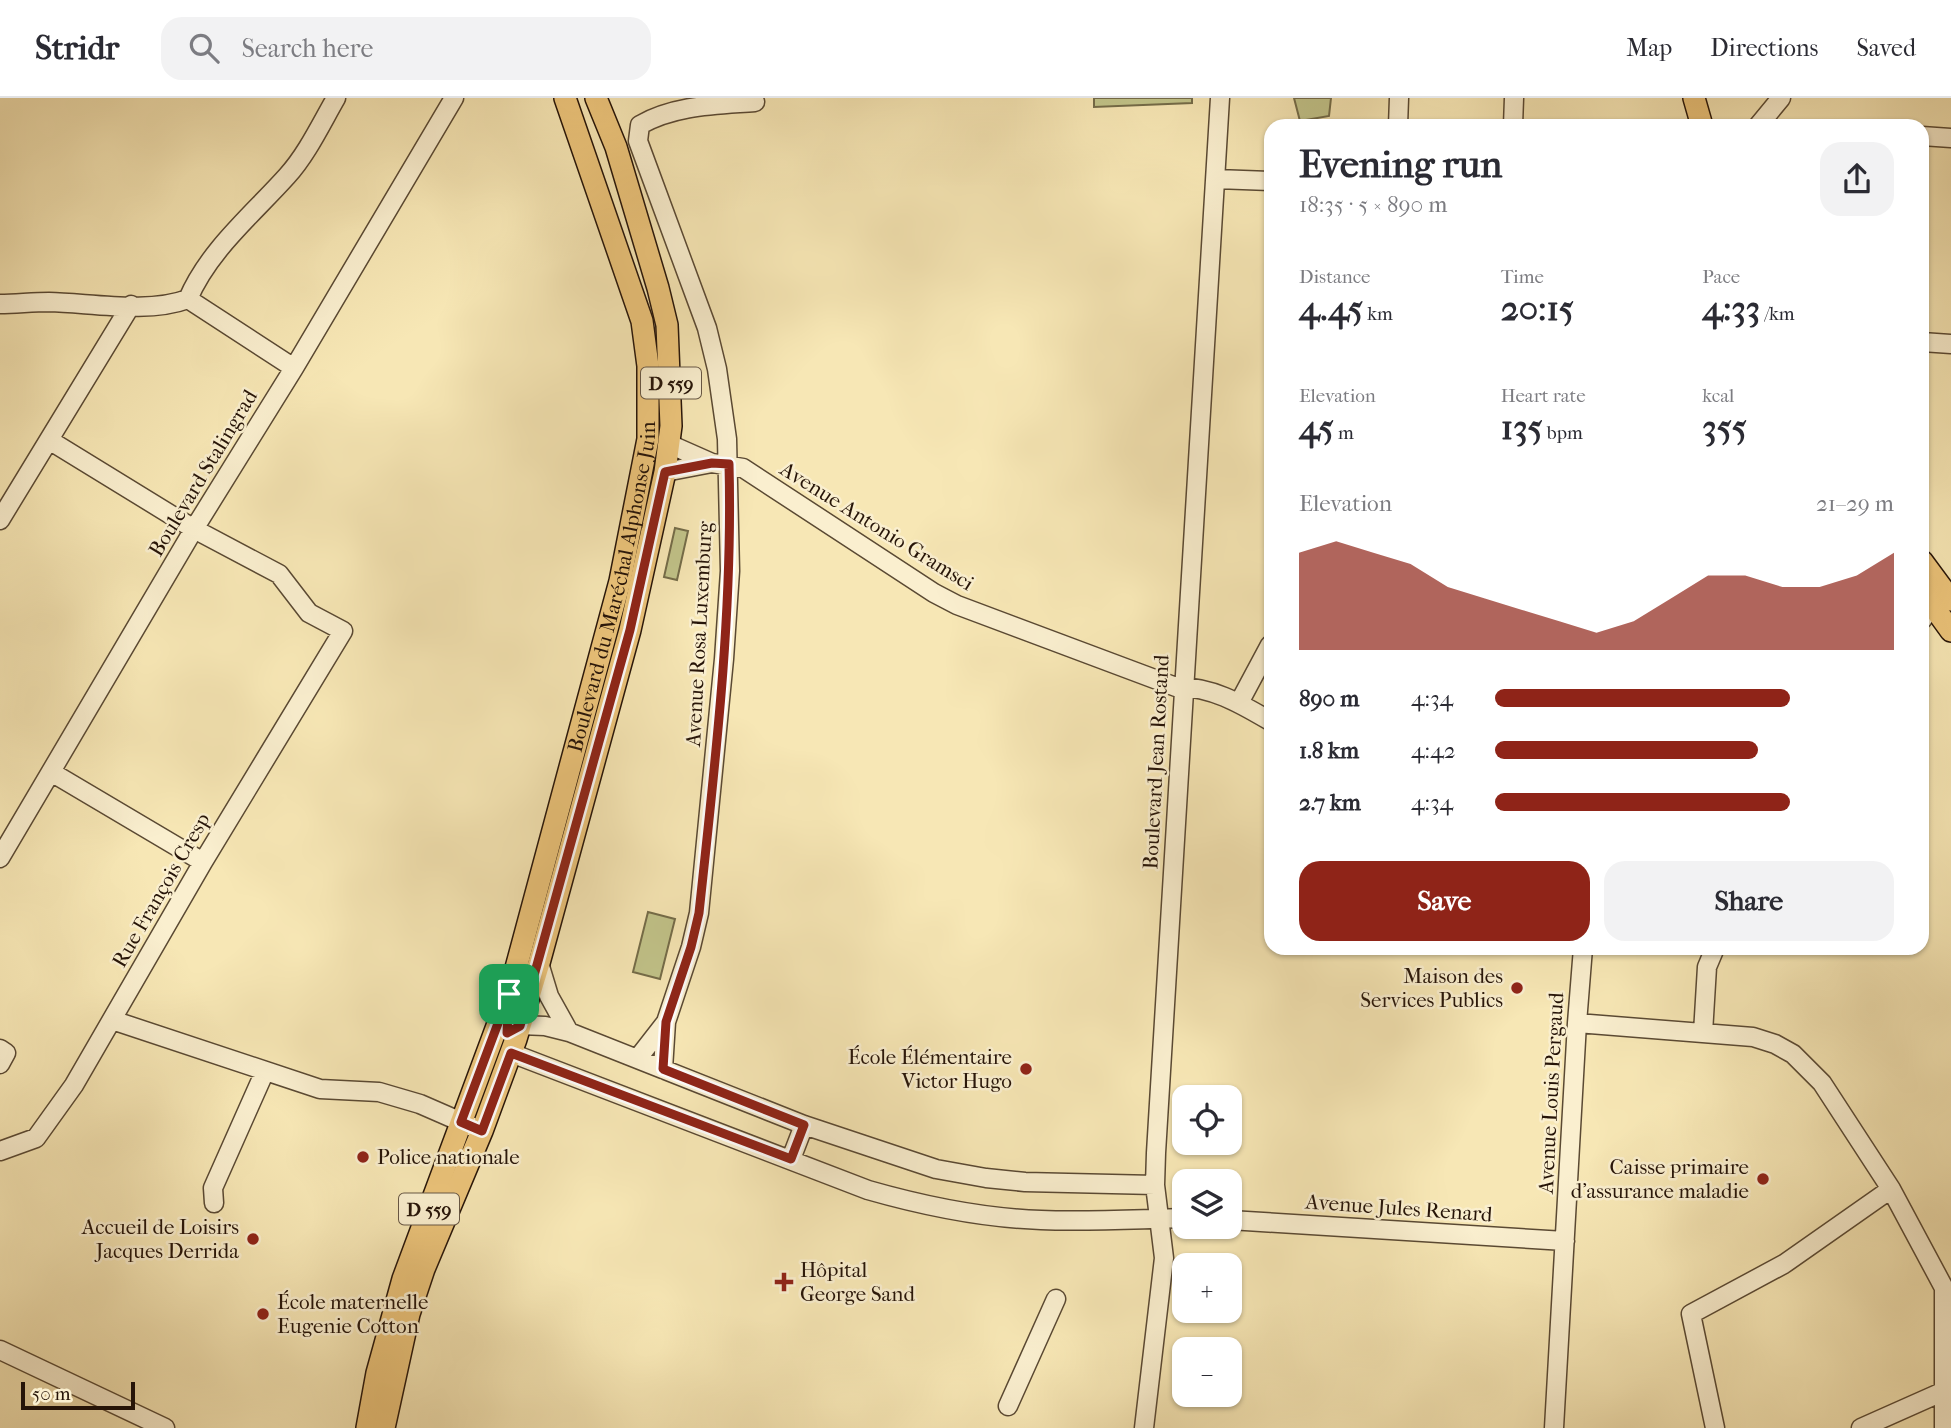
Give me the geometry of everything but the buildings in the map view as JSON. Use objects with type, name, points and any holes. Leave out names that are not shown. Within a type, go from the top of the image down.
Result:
[{"type":"main road","name":"Boulevard du Maréchal Alphonse Juin","points":[[367,1428],[393,1310],[509,994],[620,581],[640,487],[648,428],[648,366],[642,321],[565,98]]},
{"type":"main road","name":"Boulevard du Maréchal Alphonse Juin","points":[[384,1428],[409,1314],[424,1269],[482,1131],[539,963],[630,630],[665,472],[671,397],[667,325],[616,147],[596,98]]},
{"type":"main road","points":[[1685,98],[1690,119]]},
{"type":"main road","points":[[1693,98],[1700,119]]},
{"type":"main road","points":[[1929,596],[1951,631]]},
{"type":"main road","name":"Boulevard du Maréchal Alphonse Juin","points":[[509,994],[513,1037]]},
{"type":"main road","points":[[489,1045],[513,1037]]},
{"type":"street","points":[[0,304],[173,304],[188,299],[202,272],[221,247],[289,174],[336,98]]},
{"type":"street","name":"Boulevard Jean Rostand","points":[[1144,1428],[1164,1258],[1155,1185],[1180,687],[1220,98]]},
{"type":"street","points":[[1398,119],[1399,98]]},
{"type":"street","points":[[1513,119],[1514,98]]},
{"type":"street","points":[[1763,119],[1782,98]]},
{"type":"street","name":"Avenue Rosa Luxemburg","points":[[663,1069],[666,1022],[691,947],[699,913],[729,584],[720,463],[717,369],[707,328],[638,141],[640,125],[655,116],[691,107],[755,102]]},
{"type":"street","name":"Boulevard Stalingrad","points":[[0,858],[194,530],[453,103]]},
{"type":"street","points":[[1929,136],[1951,138]]},
{"type":"street","points":[[1216,179],[1264,181]]},
{"type":"street","points":[[188,299],[294,368]]},
{"type":"street","points":[[0,520],[131,305]]},
{"type":"street","points":[[1929,342],[1951,344]]},
{"type":"street","points":[[49,440],[194,530]]},
{"type":"street","name":"Avenue Antonio Gramsci","points":[[669,444],[720,463],[743,468],[957,606],[1180,687],[1202,689],[1239,703],[1264,718]]},
{"type":"street","points":[[665,472],[720,463]]},
{"type":"street","name":"Rue François Cresp","points":[[0,1151],[36,1138],[74,1085],[203,862],[343,631],[309,612],[279,574],[194,530]]},
{"type":"street","points":[[1929,595],[1951,617]]},
{"type":"street","points":[[1239,703],[1264,656]]},
{"type":"street","points":[[51,772],[203,862]]},
{"type":"street","name":"Avenue Louis Pergaud","points":[[1554,1428],[1582,955]]},
{"type":"street","points":[[1703,1033],[1707,967],[1713,955]]},
{"type":"street","points":[[539,963],[549,996],[569,1032]]},
{"type":"street","points":[[112,1020],[320,1089],[379,1092],[420,1104],[482,1131]]},
{"type":"street","name":"Avenue Rosa Luxemburg","points":[[638,1058],[666,1022]]},
{"type":"street","points":[[1577,1023],[1753,1037],[1775,1044],[1793,1054],[1822,1083],[1891,1189],[1948,1296],[1947,1363],[1942,1392],[1944,1428]]},
{"type":"street","points":[[513,1037],[545,1026],[569,1032],[804,1125],[936,1169],[976,1177],[1025,1182],[1155,1185]]},
{"type":"street","points":[[513,1037],[868,1190],[919,1204],[981,1214],[1050,1220],[1172,1218]]},
{"type":"street","points":[[0,1049],[6,1053],[0,1064]]},
{"type":"street","points":[[214,1203],[213,1188],[265,1071]]},
{"type":"street","points":[[791,1159],[804,1125]]},
{"type":"street","points":[[1715,1428],[1691,1314],[1784,1264],[1891,1189]]},
{"type":"street","name":"Avenue Jules Renard","points":[[1242,1221],[1565,1241]]},
{"type":"street","points":[[1008,1406],[1056,1298]]},
{"type":"street","points":[[0,1350],[165,1428]]},
{"type":"street","points":[[1861,1428],[1942,1392]]},
{"type":"green space","points":[[1094,98],[1192,98],[1192,103],[1094,107]]},
{"type":"green space","points":[[1294,98],[1331,98],[1329,116],[1299,119]]},
{"type":"green space","points":[[675,528],[688,531],[677,580],[664,577]]},
{"type":"green space","points":[[648,912],[675,919],[660,979],[633,972]]},
{"type":"place","name":"Maison des Services Publics","points":[[1517,988]]},
{"type":"place","name":"École Élémentaire Victor Hugo","points":[[1026,1069]]},
{"type":"place","name":"Police nationale","points":[[363,1157]]},
{"type":"place","name":"Caisse primaire d'assurance maladie","points":[[1763,1179]]},
{"type":"place","name":"Accueil de Loisirs Jacques Derrida","points":[[253,1239]]},
{"type":"place","name":"Hôpital George Sand","points":[[784,1282]]},
{"type":"place","name":"École maternelle Eugenie Cotton","points":[[263,1314]]},
{"type":"route","points":[[712,463],[729,464],[730,571],[699,913],[691,947],[666,1022],[663,1069],[804,1125],[791,1159],[511,1053],[482,1131],[461,1122],[509,994],[507,1033],[520,1026],[539,963],[630,630],[665,472],[712,463]]}]
